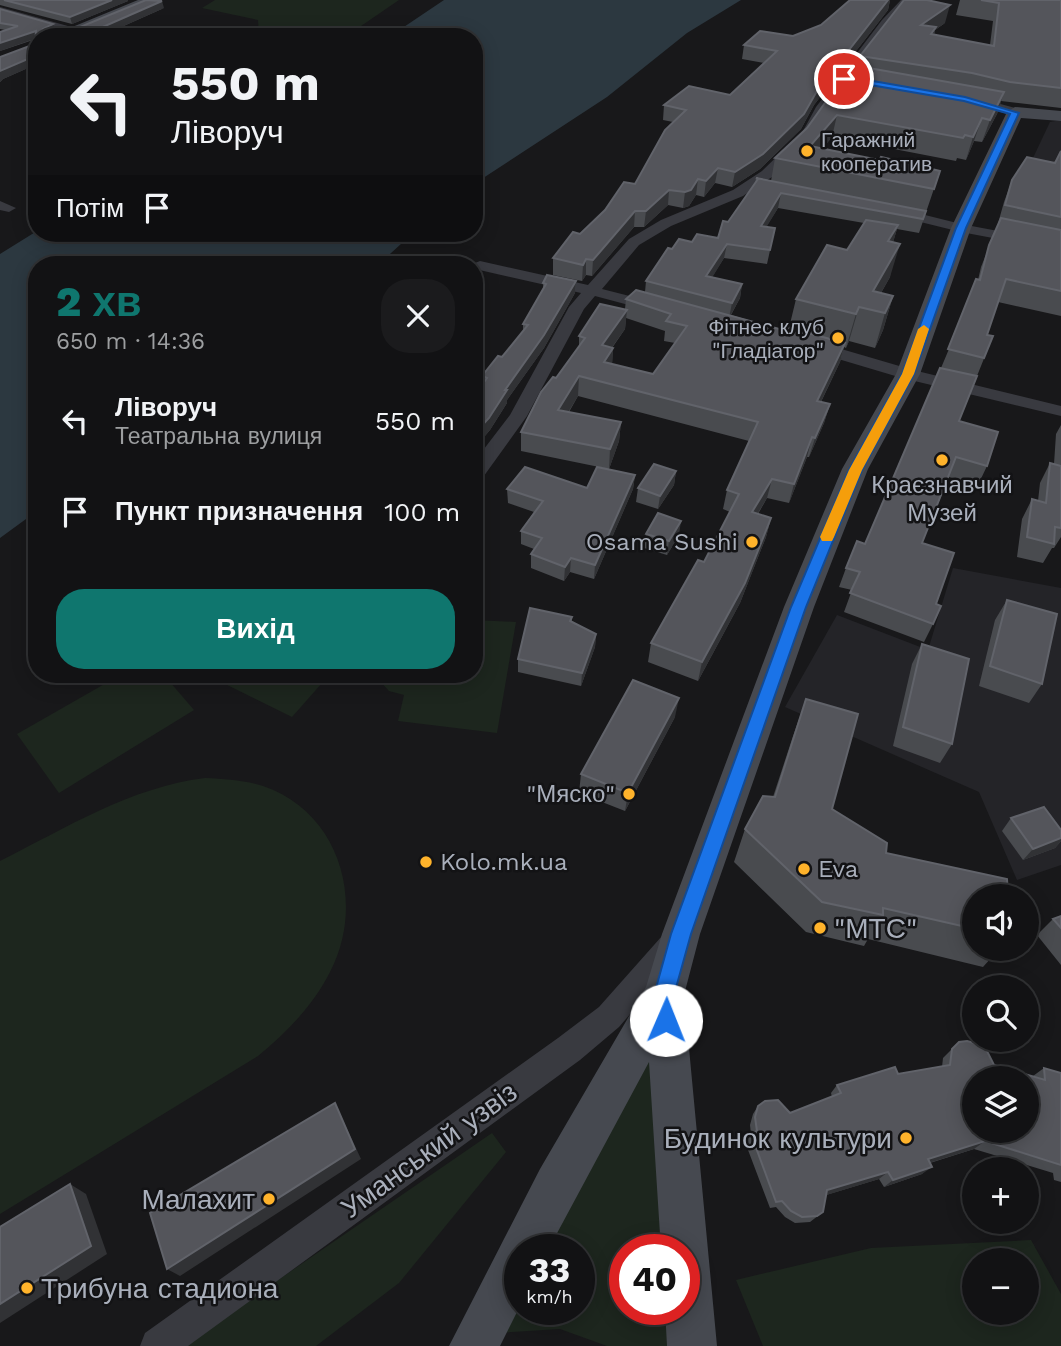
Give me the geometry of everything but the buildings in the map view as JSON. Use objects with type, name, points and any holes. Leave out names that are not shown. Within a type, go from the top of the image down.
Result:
[{"type":"street","points":[[76,28],[150,0]]},
{"type":"street","points":[[483,463],[517,416],[577,307],[634,242],[666,223],[708,207],[767,174],[807,133],[820,110],[851,80],[886,22],[907,0]]},
{"type":"street","points":[[1,10],[12,1]]},
{"type":"street","points":[[1,10],[64,28]]},
{"type":"street","points":[[952,97],[1015,113],[1061,116]]},
{"type":"street","points":[[531,1234],[664,995],[681,934],[799,607],[855,470],[908,374],[961,228],[1015,113]]},
{"type":"street","points":[[752,183],[778,188]]},
{"type":"street","points":[[872,207],[961,228],[1061,247]]},
{"type":"street","points":[[483,267],[592,290],[672,311]]},
{"type":"street","points":[[801,343],[908,374],[1061,411]]},
{"type":"street","name":"Уманський узвіз","points":[[158,1346],[579,1041],[609,1017],[681,934]]},
{"type":"street","points":[[664,995],[692,1346]]},
{"type":"street","points":[[474,1346],[504,1287]]},
{"type":"shaded area","points":[[215,0],[399,0],[358,28],[258,28],[258,20],[202,8]]},
{"type":"shaded area","points":[[444,0],[741,0],[687,33],[607,97],[483,178],[483,28],[402,28]]},
{"type":"shaded area","points":[[1061,120],[1061,195],[1025,175],[1050,122]]},
{"type":"shaded area","points":[[28,237],[28,242],[403,242],[388,256],[28,256],[28,518],[0,538],[0,254]]},
{"type":"shaded area","points":[[953,568],[1061,588],[1061,865],[1017,880],[979,792],[785,707],[837,615],[928,650]]},
{"type":"shaded area","points":[[483,620],[516,622],[497,733],[398,721],[404,695],[389,691],[382,683],[483,683]]},
{"type":"shaded area","points":[[106,683],[171,683],[194,710],[59,793],[17,734]]},
{"type":"shaded area","points":[[223,683],[322,683],[292,717]]},
{"type":"shaded area","points":[[205,778],[263,786],[289,799],[311,816],[328,838],[339,863],[345,890],[346,917],[341,945],[330,972],[298,1018],[258,1056],[0,1214],[0,861],[100,810],[151,790]]},
{"type":"shaded area","points":[[652,1052],[664,1234],[609,1234],[609,1325],[670,1325],[672,1346],[607,1346],[560,1329],[498,1333],[504,1322],[504,1325],[595,1325],[595,1234],[552,1234]]},
{"type":"shaded area","points":[[492,1133],[506,1152],[399,1283],[316,1346],[182,1346]]},
{"type":"shaded area","points":[[1031,1240],[1035,1248],[962,1248],[962,1325],[1039,1325],[1039,1254],[1061,1294],[1061,1346],[763,1346],[736,1280],[871,1248]]},
{"type":"slow traffic","points":[[827,537],[855,470],[908,374],[924,329]]},
{"type":"place","name":"Гаражний кооператив","points":[[807,151]]},
{"type":"place","name":"Фітнес клуб \"Гладіатор\"","points":[[838,338]]},
{"type":"place","name":"Краєзнавчий Музей","points":[[942,460]]},
{"type":"place","name":"Osama Sushi","points":[[752,542]]},
{"type":"place","name":"\"Мяско\"","points":[[629,794]]},
{"type":"place","name":"Kolo.mk.ua","points":[[426,862]]},
{"type":"place","name":"Eva","points":[[804,869]]},
{"type":"place","name":"\"МТС\"","points":[[820,928]]},
{"type":"place","name":"Будинок культури","points":[[906,1138]]},
{"type":"place","name":"Малахит","points":[[269,1199]]},
{"type":"place","name":"Трибуна стадиона","points":[[27,1288]]},
{"type":"route","points":[[666,1020],[664,995],[681,934],[799,607],[855,470],[908,374],[961,228],[1015,113],[965,99],[844,79]]}]
